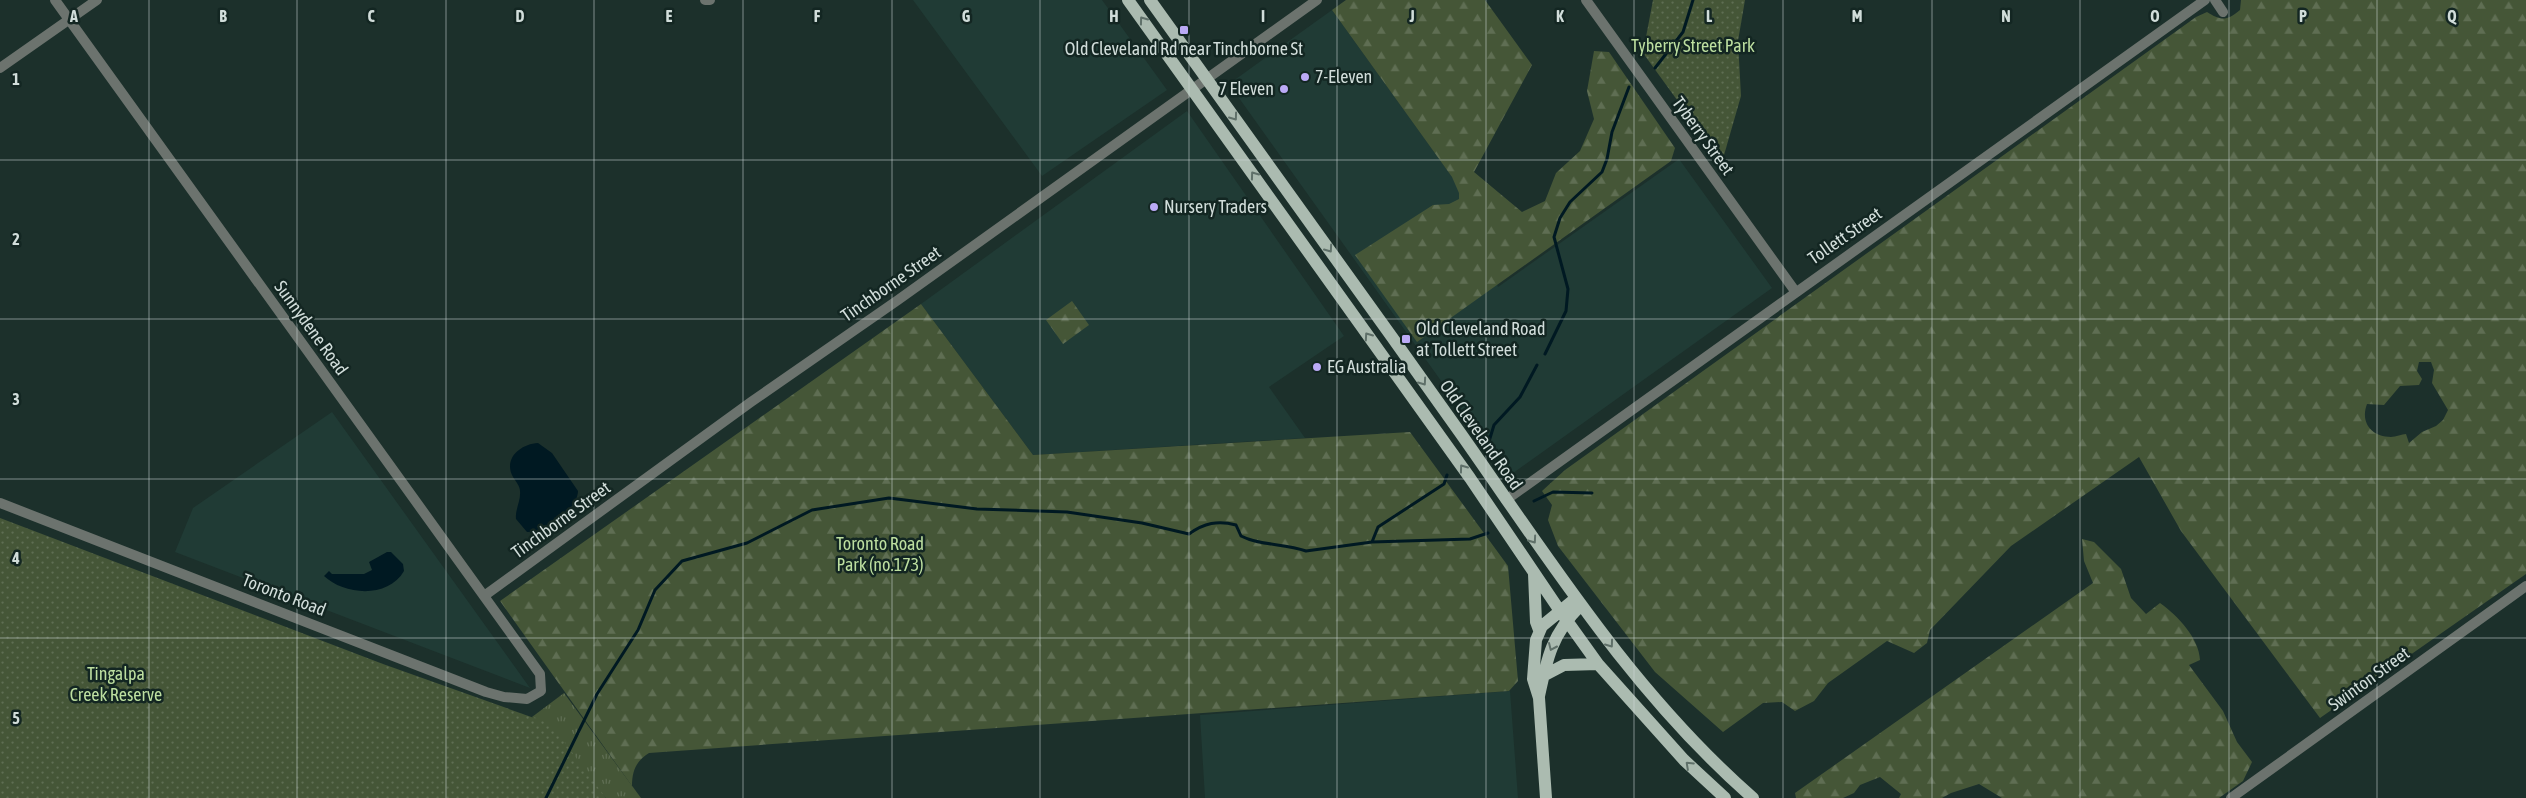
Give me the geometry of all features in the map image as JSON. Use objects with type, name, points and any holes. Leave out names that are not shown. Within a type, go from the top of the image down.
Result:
[{"type":"main road","name":"Old Cleveland Road","points":[[1128,0],[1470,478],[1534,574],[1598,664],[1684,760],[1725,798]]},
{"type":"main road","name":"Old Cleveland Road","points":[[1150,0],[1578,602],[1654,700],[1688,737],[1753,798]]},
{"type":"main road","points":[[1534,574],[1536,617],[1540,630]]},
{"type":"main road","points":[[1546,798],[1539,698],[1533,676],[1536,640],[1540,630],[1563,616],[1578,602]]},
{"type":"main road","points":[[1539,698],[1548,653],[1563,616]]},
{"type":"main road","points":[[1543,676],[1564,665],[1598,664]]},
{"type":"street","name":"Sunnydene Road","points":[[55,0],[540,674]]},
{"type":"street","points":[[0,68],[97,0]]},
{"type":"street","name":"Tinchborne Street","points":[[484,596],[751,402],[1317,0]]},
{"type":"street","name":"Tyberry Street","points":[[1586,0],[1795,291]]},
{"type":"street","name":"Tollett Street","points":[[1506,500],[1795,291],[2206,0]]},
{"type":"street","points":[[2215,0],[2224,12]]},
{"type":"street","name":"Toronto Road","points":[[0,503],[486,692],[504,697],[527,699],[542,691],[540,674]]},
{"type":"street","name":"Swinton Street","points":[[2231,798],[2526,586]]},
{"type":"shaded area","points":[[913,0],[1102,0],[1167,90],[1042,176]]},
{"type":"shaded area","points":[[1332,10],[1463,192],[1498,287],[1679,159],[1772,288],[1509,476],[1229,84]]},
{"type":"shaded area","name":"Nursery Traders","points":[[1187,111],[1344,336],[1269,387],[1305,438],[1033,455],[921,304]]},
{"type":"shaded area","points":[[332,412],[530,688],[175,552],[193,508]]},
{"type":"shaded area","points":[[1510,691],[1518,798],[1205,798],[1200,715]]},
{"type":"green space","points":[[1346,0],[1485,0],[1532,65],[1474,172],[1522,212],[1545,201],[1556,173],[1580,151],[1594,119],[1587,91],[1594,51],[1609,52],[1675,148],[1671,161],[1417,342],[1355,255],[1433,205],[1449,204],[1459,199],[1459,193],[1452,177],[1332,10]]},
{"type":"green space","name":"Tyberry Street Park","points":[[1653,0],[1745,0],[1738,41],[1741,96],[1722,162],[1643,53]]},
{"type":"green space","points":[[2241,0],[2526,0],[2526,574],[2320,718],[2181,531],[2139,457],[2011,546],[1930,630],[1927,643],[1914,653],[1887,641],[1828,683],[1814,701],[1795,711],[1782,702],[1763,703],[1723,732],[1655,672],[1558,546],[1548,520],[1552,505],[1542,491],[1565,470],[2196,17],[2207,12],[2216,17],[2228,18],[2240,10]],"holes":[[[2419,362],[2431,362],[2434,370],[2432,383],[2448,410],[2443,420],[2436,426],[2422,432],[2409,443],[2406,434],[2391,437],[2373,431],[2366,422],[2365,411],[2367,404],[2384,405],[2400,386],[2419,385],[2422,379],[2417,371]]]},
{"type":"green space","points":[[1072,301],[1089,325],[1063,344],[1046,320]]},
{"type":"green space","name":"Toronto Road Park (no.173)","points":[[921,304],[1033,455],[1410,432],[1508,566],[1518,681],[1509,691],[649,753],[641,759],[636,767],[632,786],[500,601]]},
{"type":"green space","name":"Tingalpa Creek Reserve","points":[[0,518],[383,664],[551,724],[606,798],[0,798]]},
{"type":"green space","points":[[2082,539],[2094,542],[2121,569],[2131,598],[2146,614],[2160,603],[2174,614],[2192,636],[2199,652],[2200,660],[2189,665],[2223,711],[2237,742],[2252,762],[2243,781],[2219,798],[2002,798],[1979,784],[1942,798],[1899,798],[1901,794],[1880,777],[1860,785],[1854,793],[1843,798],[1796,798],[1795,793],[2093,583],[2084,561]]},
{"type":"green space","points":[[564,693],[641,798],[606,798],[532,717]]},
{"type":"water","points":[[538,443],[552,453],[578,491],[577,498],[559,519],[542,529],[527,532],[516,519],[520,489],[510,470],[510,464],[520,449]]},
{"type":"water","points":[[387,552],[391,552],[403,564],[404,571],[397,580],[388,586],[377,590],[354,590],[343,587],[324,576],[329,571],[332,574],[364,574],[372,570],[369,562]]},
{"type":"waterway","points":[[1655,68],[1683,32],[1693,0]]},
{"type":"waterway","points":[[1545,354],[1566,311],[1568,289],[1554,237],[1560,218],[1570,202],[1602,172],[1607,159],[1612,132],[1629,87]]},
{"type":"waterway","points":[[1487,448],[1494,425],[1520,397],[1537,365]]},
{"type":"waterway","points":[[1372,542],[1378,527],[1444,484],[1447,475]]},
{"type":"waterway","points":[[1534,501],[1553,492],[1592,493]]},
{"type":"waterway","points":[[546,798],[597,694],[638,630],[655,590],[682,561],[747,543],[812,510],[889,498],[977,509],[1067,512],[1142,523],[1189,534],[1206,525],[1223,523],[1236,525],[1241,536],[1248,539],[1306,551],[1372,542],[1470,539],[1488,533]]},
{"type":"place","name":"Old Cleveland Rd near Tinchborne St","points":[[1184,30]]},
{"type":"place","name":"7-Eleven","points":[[1305,77]]},
{"type":"place","name":"7 Eleven","points":[[1284,89]]},
{"type":"place","name":"Nursery Traders","points":[[1154,207]]},
{"type":"place","name":"Old Cleveland Road at Tollett Street","points":[[1406,339]]},
{"type":"place","name":"EG Australia","points":[[1317,367]]}]
